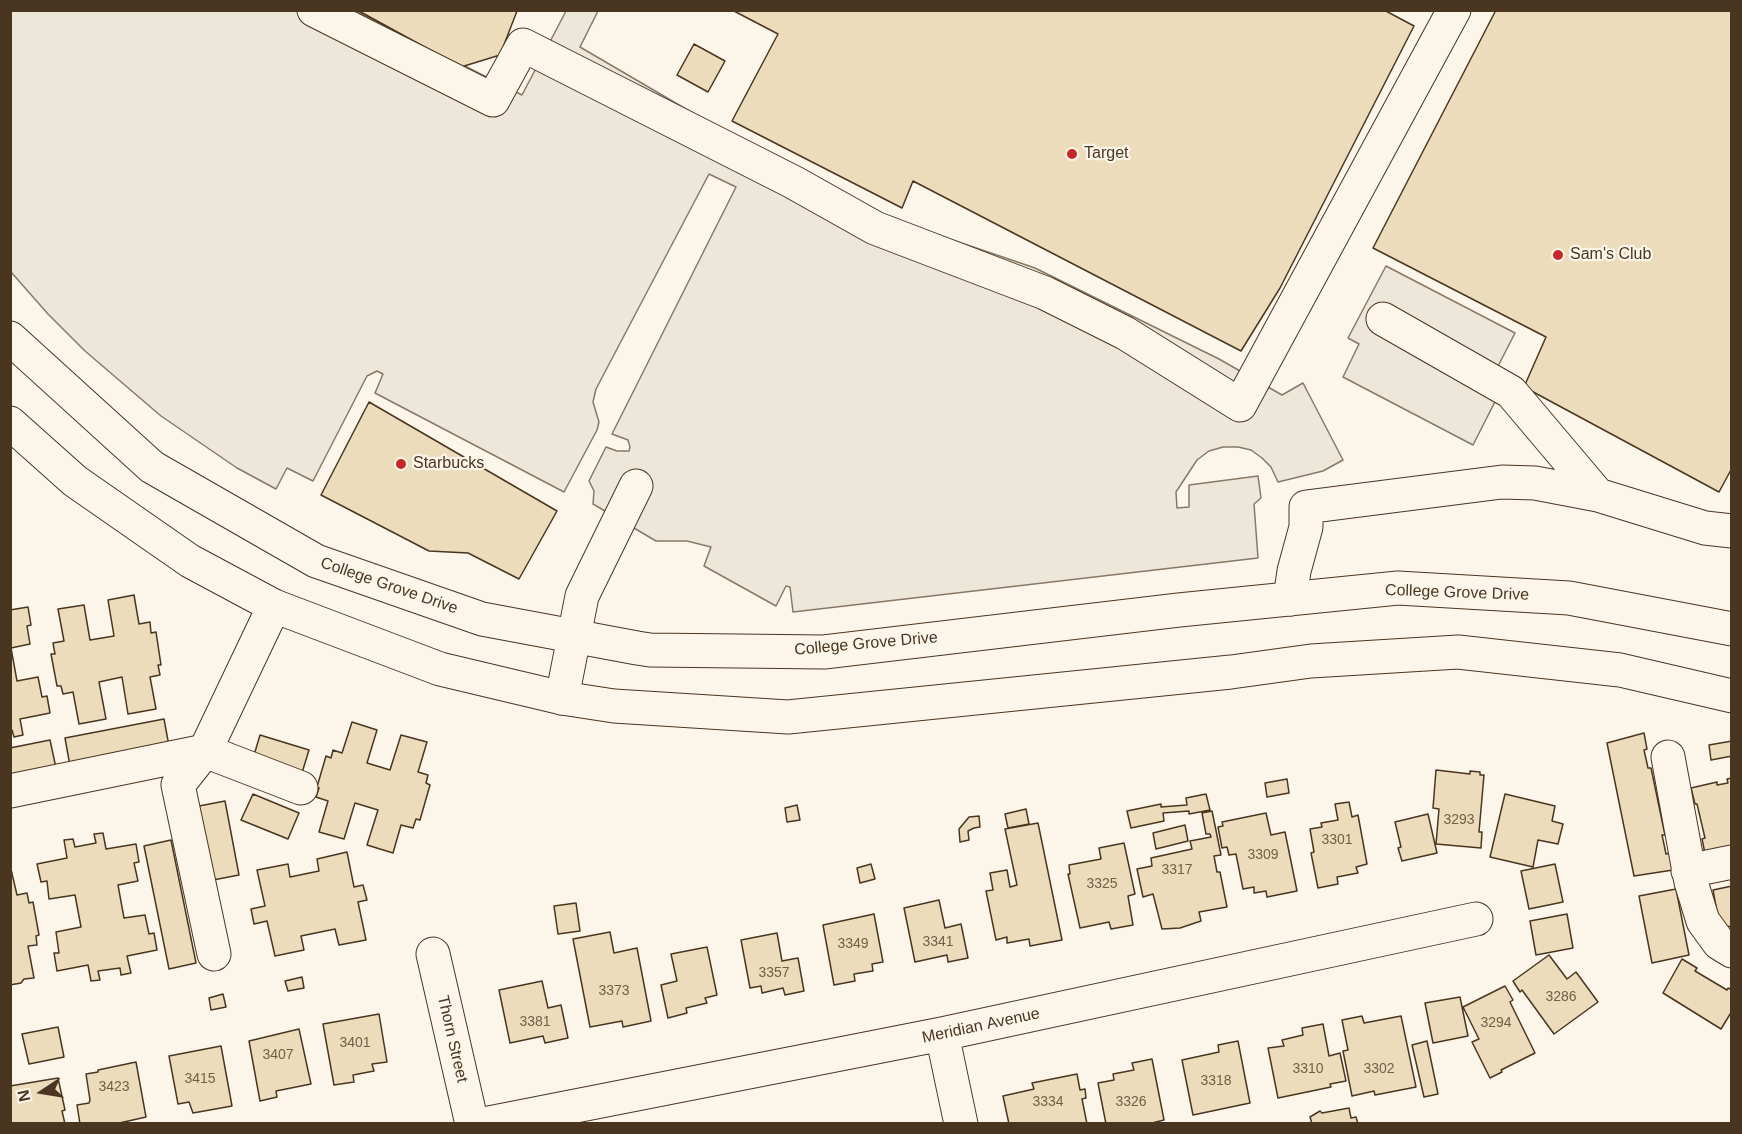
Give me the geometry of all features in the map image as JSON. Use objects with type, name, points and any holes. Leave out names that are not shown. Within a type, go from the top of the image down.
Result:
[{"type":"main road","points":[[314,10],[493,100],[523,45],[793,182],[875,228],[1055,298],[1125,333],[1240,405],[1454,10]]},
{"type":"main road","points":[[1383,319],[1511,392],[1598,495]]},
{"type":"main road","name":"College Grove Drive","points":[[10,338],[152,467],[316,561],[482,618],[574,638],[650,650],[824,652],[1398,588],[1569,598],[1731,629]]},
{"type":"main road","points":[[10,366],[60,383]]},
{"type":"main road","points":[[10,423],[75,481],[180,554],[274,606],[440,669],[562,698],[614,706],[788,717],[1231,672],[1311,661],[1458,652],[1620,670],[1731,696]]},
{"type":"main road","points":[[1290,599],[1294,571],[1306,527],[1306,507],[1502,482],[1535,483],[1598,495],[1706,528],[1731,531]]},
{"type":"main road","points":[[562,698],[582,596],[636,486]]},
{"type":"main road","points":[[214,954],[178,785],[206,751],[274,606]]},
{"type":"main road","points":[[10,791],[206,751],[301,788]]},
{"type":"main road","points":[[1668,757],[1688,871],[1703,921],[1719,943],[1731,951]]},
{"type":"main road","points":[[1688,871],[1731,862]]},
{"type":"main road","name":"Meridian Avenue","points":[[484,1124],[942,1034],[1476,919]]},
{"type":"main road","name":"Thorn Street","points":[[433,954],[472,1124]]},
{"type":"main road","points":[[942,1034],[961,1124]]},
{"type":"shaded area","points":[[10,11],[356,11],[522,95],[566,11],[598,11],[580,47],[850,205],[1035,268],[1219,359],[1282,395],[1303,383],[1343,460],[1323,471],[1278,482],[1271,467],[1251,450],[1223,447],[1209,451],[1197,460],[1176,492],[1177,508],[1189,507],[1189,485],[1258,476],[1261,498],[1254,504],[1258,558],[793,612],[790,587],[786,586],[776,606],[704,566],[711,547],[687,541],[656,541],[593,504],[594,491],[589,481],[606,447],[617,451],[629,451],[628,440],[612,434],[736,187],[709,174],[596,389],[593,402],[599,422],[597,430],[564,492],[375,393],[383,374],[377,371],[367,376],[313,481],[287,468],[276,489],[237,468],[161,416],[85,351],[11,272]]},
{"type":"shaded area","points":[[1386,266],[1515,333],[1492,378],[1504,384],[1473,445],[1343,377],[1359,344],[1348,338]]},
{"type":"building","points":[[357,10],[517,11],[500,55],[448,71],[443,57]]},
{"type":"building","name":"Target","points":[[732,10],[1384,10],[1414,26],[1280,288],[1241,351],[913,181],[902,208],[732,121],[778,34]]},
{"type":"building","name":"Sam's Club","points":[[1496,10],[1732,10],[1732,468],[1719,492],[1524,387],[1546,337],[1373,248]]},
{"type":"building","points":[[694,44],[725,61],[708,92],[677,75]]},
{"type":"building","points":[[369,402],[557,511],[519,579],[468,553],[429,551],[321,495]]},
{"type":"building","points":[[134,595],[139,624],[150,622],[151,633],[156,632],[161,665],[158,665],[160,675],[150,677],[156,709],[128,714],[122,677],[99,682],[106,719],[79,724],[73,692],[63,694],[61,686],[57,686],[51,654],[55,654],[53,643],[64,641],[58,609],[84,605],[90,640],[114,636],[108,600]]},
{"type":"building","points":[[28,607],[31,625],[27,626],[30,644],[11,648],[17,681],[38,677],[42,697],[47,696],[50,713],[20,719],[23,735],[14,737],[12,730],[10,731],[10,610]]},
{"type":"building","points":[[164,719],[169,746],[70,766],[65,738]]},
{"type":"building","points":[[352,722],[377,730],[367,763],[390,770],[401,735],[427,742],[418,772],[428,775],[426,783],[430,785],[420,820],[416,819],[413,828],[401,825],[393,853],[367,845],[378,810],[355,803],[344,839],[319,832],[328,801],[316,797],[326,756],[331,758],[333,750],[342,753]]},
{"type":"building","points":[[1644,733],[1647,749],[1644,750],[1648,768],[1651,768],[1665,835],[1662,835],[1666,854],[1670,853],[1673,870],[1634,876],[1607,743]]},
{"type":"building","points":[[260,735],[309,750],[301,776],[252,762]]},
{"type":"building","points":[[50,740],[56,768],[10,778],[10,748]]},
{"type":"building","points":[[1732,741],[1732,756],[1711,760],[1709,745]]},
{"type":"building","points":[[1436,770],[1470,774],[1470,771],[1480,772],[1480,775],[1484,775],[1479,832],[1482,832],[1481,848],[1436,844],[1439,809],[1433,808]]},
{"type":"building","points":[[1732,778],[1732,853],[1706,858],[1702,839],[1705,838],[1691,788],[1717,782],[1717,785],[1728,783],[1727,779]]},
{"type":"building","points":[[1287,779],[1289,793],[1267,797],[1265,783]]},
{"type":"building","points":[[253,794],[299,813],[288,839],[241,820]]},
{"type":"building","points":[[1206,794],[1210,810],[1189,814],[1189,811],[1163,813],[1164,821],[1131,828],[1127,811],[1161,804],[1161,807],[1187,805],[1186,798]]},
{"type":"building","points":[[1505,794],[1555,806],[1552,821],[1563,824],[1558,844],[1538,840],[1533,867],[1490,857]]},
{"type":"building","points":[[225,801],[239,875],[213,880],[199,806]]},
{"type":"building","points":[[1349,802],[1352,817],[1358,815],[1367,864],[1356,867],[1358,873],[1337,877],[1338,884],[1318,888],[1311,853],[1314,852],[1310,829],[1322,827],[1321,823],[1338,820],[1335,804]]},
{"type":"building","points":[[797,805],[800,820],[787,822],[785,808]]},
{"type":"building","points":[[1026,809],[1029,824],[1008,828],[1005,814]]},
{"type":"building","points":[[1212,811],[1221,855],[1214,856],[1217,872],[1220,872],[1227,907],[1199,912],[1201,921],[1180,928],[1162,929],[1153,894],[1143,897],[1137,869],[1152,866],[1151,858],[1192,849],[1190,841],[1211,837],[1210,834],[1206,834],[1202,813]]},
{"type":"building","points":[[1266,813],[1271,835],[1285,832],[1297,891],[1267,897],[1266,891],[1254,893],[1254,887],[1243,889],[1236,854],[1229,855],[1227,847],[1222,848],[1218,827],[1223,826],[1222,822]]},
{"type":"building","points":[[1428,814],[1437,853],[1402,861],[1395,822]]},
{"type":"building","points":[[979,816],[980,827],[968,831],[969,840],[960,842],[959,829],[969,817]]},
{"type":"building","points":[[1038,823],[1062,940],[1030,946],[1029,939],[1007,943],[1007,937],[996,940],[986,891],[993,890],[990,873],[1007,870],[1010,887],[1017,885],[1005,829]]},
{"type":"building","points":[[1185,825],[1188,841],[1156,849],[1153,833]]},
{"type":"building","points":[[103,833],[106,849],[136,844],[139,862],[134,863],[138,881],[118,885],[124,918],[145,915],[149,934],[154,933],[157,950],[127,956],[131,973],[121,975],[120,968],[98,971],[100,980],[91,981],[88,965],[57,971],[54,953],[59,953],[56,932],[81,927],[75,895],[49,899],[47,881],[41,882],[37,864],[67,858],[64,840],[73,839],[75,847],[96,843],[94,834]]},
{"type":"building","points":[[171,840],[196,963],[169,969],[144,846]]},
{"type":"building","points":[[1124,843],[1135,894],[1128,896],[1133,925],[1111,929],[1109,922],[1080,928],[1068,874],[1070,874],[1069,865],[1101,859],[1099,848]]},
{"type":"building","points":[[347,852],[354,887],[363,885],[367,900],[358,902],[366,940],[339,945],[335,929],[301,936],[304,950],[275,956],[267,921],[254,924],[251,909],[265,906],[257,870],[288,864],[290,877],[319,871],[317,859]]},
{"type":"building","points":[[871,864],[875,879],[860,883],[857,868]]},
{"type":"building","points":[[1555,864],[1563,902],[1529,909],[1521,871]]},
{"type":"building","points":[[10,865],[17,895],[27,893],[29,903],[33,902],[39,935],[36,936],[37,945],[28,946],[34,978],[24,979],[21,983],[10,985]]},
{"type":"building","points":[[1732,886],[1732,926],[1720,928],[1713,890]]},
{"type":"building","points":[[1676,889],[1689,955],[1652,963],[1639,896]]},
{"type":"building","points":[[939,900],[945,928],[961,924],[968,958],[948,962],[947,955],[915,962],[904,908]]},
{"type":"building","points":[[576,903],[580,931],[558,934],[554,906]]},
{"type":"building","points":[[874,914],[883,962],[872,964],[873,971],[854,974],[855,981],[834,985],[823,925]]},
{"type":"building","points":[[1567,914],[1573,948],[1536,955],[1530,921]]},
{"type":"building","points":[[610,932],[614,953],[637,948],[651,1021],[623,1027],[622,1021],[590,1027],[573,939]]},
{"type":"building","points":[[777,933],[782,961],[798,958],[804,991],[785,995],[783,988],[762,993],[761,986],[750,988],[741,940]]},
{"type":"building","points":[[707,947],[717,995],[705,998],[707,1003],[686,1008],[687,1013],[668,1018],[661,985],[677,981],[671,954]]},
{"type":"building","points":[[1549,955],[1567,979],[1576,972],[1598,1002],[1554,1034],[1513,981]]},
{"type":"building","points":[[1682,959],[1697,968],[1695,971],[1727,990],[1728,988],[1732,990],[1732,1011],[1721,1029],[1663,993]]},
{"type":"building","points":[[302,977],[304,988],[288,991],[285,981]]},
{"type":"building","points":[[542,981],[548,1008],[561,1005],[568,1038],[545,1043],[543,1036],[510,1043],[499,990]]},
{"type":"building","points":[[1505,986],[1513,1000],[1510,1002],[1535,1053],[1490,1078],[1472,1042],[1479,1039],[1463,1007]]},
{"type":"building","points":[[223,994],[226,1007],[211,1010],[209,998]]},
{"type":"building","points":[[1460,997],[1468,1036],[1433,1043],[1425,1003]]},
{"type":"building","points":[[379,1014],[387,1062],[372,1064],[374,1071],[353,1075],[354,1082],[334,1085],[323,1024]]},
{"type":"building","points":[[1362,1016],[1364,1023],[1401,1016],[1416,1087],[1375,1095],[1374,1091],[1352,1096],[1343,1051],[1348,1050],[1342,1020]]},
{"type":"building","points":[[1323,1024],[1329,1056],[1340,1053],[1346,1081],[1330,1084],[1331,1087],[1278,1098],[1268,1048],[1284,1046],[1282,1040],[1303,1035],[1302,1028]]},
{"type":"building","points":[[58,1027],[64,1057],[29,1064],[22,1034]]},
{"type":"building","points":[[299,1029],[311,1084],[276,1091],[277,1097],[260,1101],[249,1041]]},
{"type":"building","points":[[1238,1041],[1250,1103],[1193,1115],[1182,1060],[1219,1052],[1218,1045]]},
{"type":"building","points":[[1427,1041],[1438,1094],[1424,1097],[1412,1045]]},
{"type":"building","points":[[221,1046],[232,1106],[193,1113],[189,1102],[178,1104],[169,1056]]},
{"type":"building","points":[[1152,1059],[1164,1120],[1148,1124],[1106,1124],[1098,1083],[1114,1080],[1113,1074],[1134,1070],[1132,1063]]},
{"type":"building","points":[[136,1062],[146,1117],[115,1124],[80,1124],[77,1105],[89,1103],[90,1100],[86,1074]]},
{"type":"building","points":[[1077,1074],[1080,1090],[1085,1089],[1086,1098],[1082,1099],[1087,1124],[1009,1124],[1003,1096],[1034,1089],[1032,1083]]},
{"type":"building","points":[[58,1078],[65,1110],[62,1111],[65,1124],[10,1124],[10,1086]]},
{"type":"building","points":[[1349,1108],[1351,1118],[1356,1117],[1358,1124],[1312,1124],[1310,1117],[1320,1111],[1322,1113]]},
{"type":"place","name":"Target","points":[[1072,154]]},
{"type":"place","name":"Sam's Club","points":[[1558,255]]},
{"type":"place","name":"Starbucks","points":[[401,464]]}]
